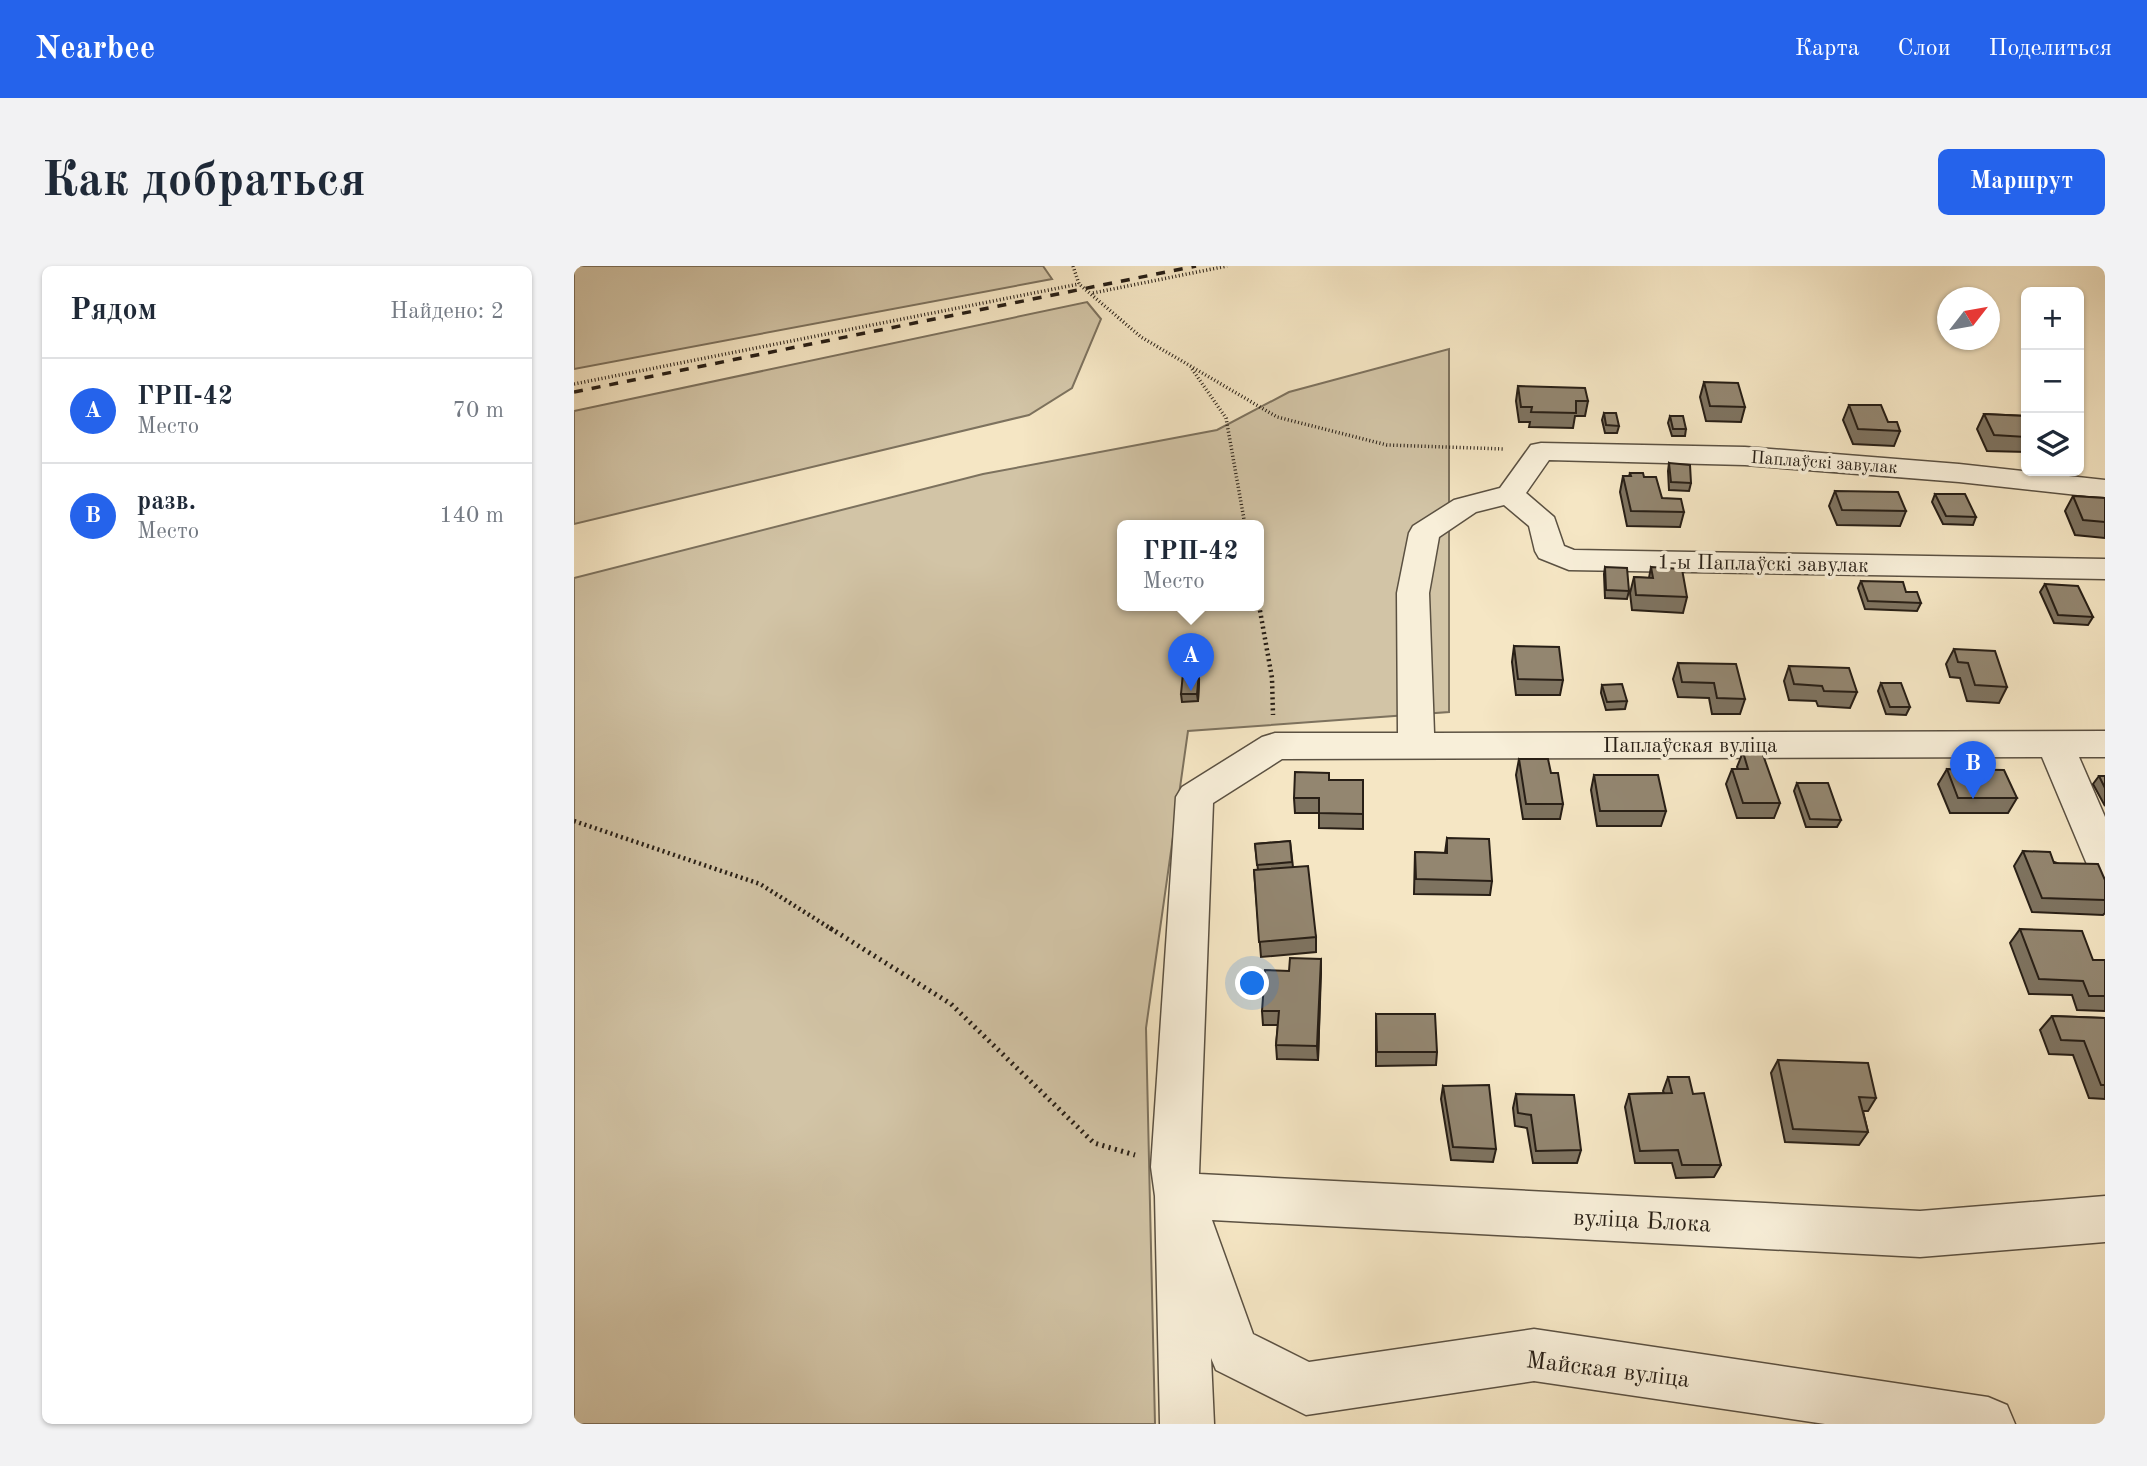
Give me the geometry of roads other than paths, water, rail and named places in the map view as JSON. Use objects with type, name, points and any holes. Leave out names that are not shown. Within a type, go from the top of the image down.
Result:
[{"type":"street","name":"Паплаўскі завулак","points":[[1510,494],[1541,451],[1745,456],[1959,473],[2105,489]]},
{"type":"street","name":"1-ы Паплаўскі завулак","points":[[1510,494],[1543,523],[1550,551],[1569,560],[2105,569]]},
{"type":"street","points":[[1416,746],[1413,593],[1424,533],[1465,506],[1510,494]]},
{"type":"street","points":[[2055,744],[2105,862]]},
{"type":"street","name":"Паплаўская вуліца","points":[[1176,1182],[1195,797],[1275,746],[2105,744]]},
{"type":"street","points":[[1176,1182],[1186,1424]]},
{"type":"street","name":"вуліца Блока","points":[[1176,1182],[1920,1234],[2105,1219]]},
{"type":"street","name":"Майская вуліца","points":[[1176,1182],[1234,1352],[1306,1389],[1534,1355],[1988,1424]]},
{"type":"railway","points":[[574,392],[1196,266]]},
{"type":"place","name":"ГРП-42","points":[[1191,691]]},
{"type":"place","name":"разв.","points":[[1973,799]]}]
